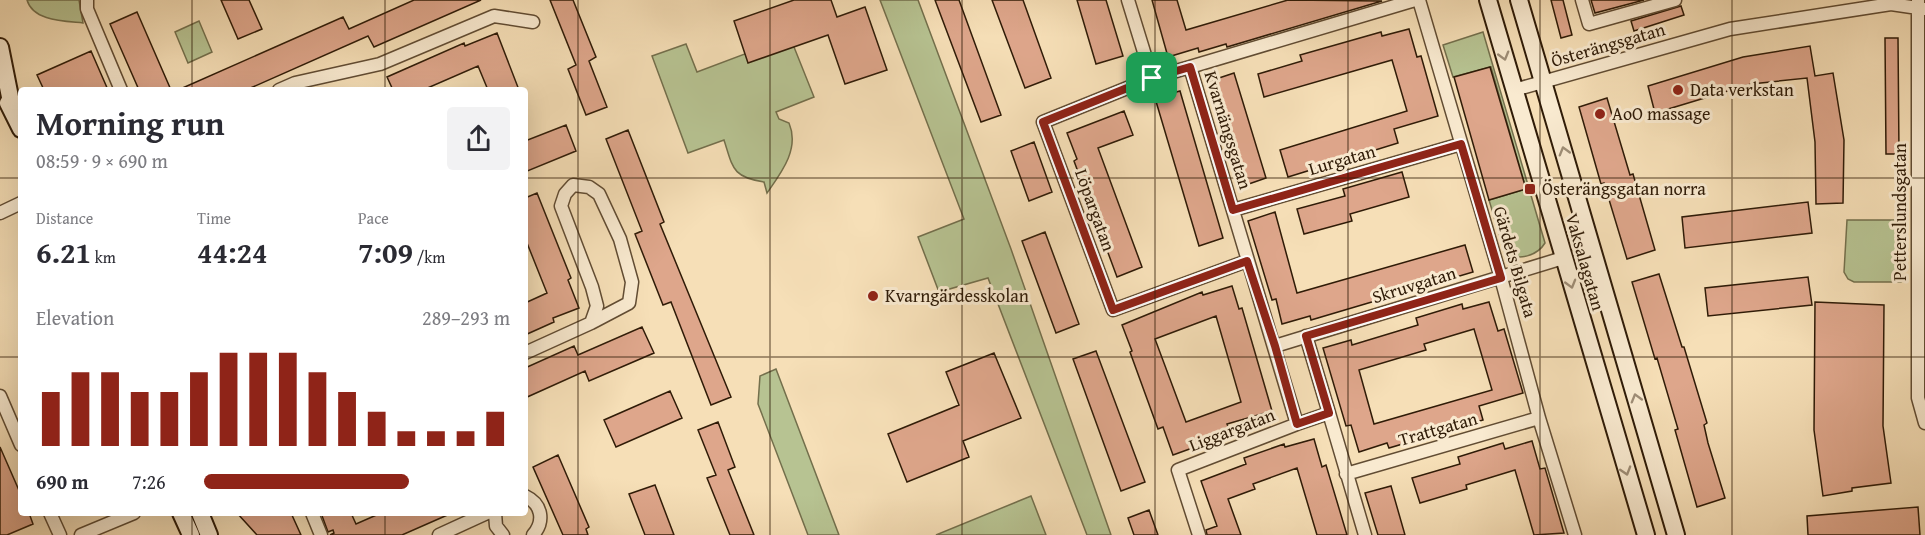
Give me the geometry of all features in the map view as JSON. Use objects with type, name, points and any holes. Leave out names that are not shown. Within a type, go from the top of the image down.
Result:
[{"type":"main road","name":"Vaksalagatan","points":[[1488,0],[1646,535]]},
{"type":"main road","name":"Vaksalagatan","points":[[1520,0],[1676,535]]},
{"type":"main road","points":[[0,47],[13,112]]},
{"type":"main road","points":[[0,87],[18,123]]},
{"type":"main road","points":[[182,516],[191,535]]},
{"type":"main road","points":[[201,516],[209,535]]},
{"type":"street","points":[[87,0],[87,9],[120,87]]},
{"type":"street","points":[[1128,0],[1152,78]]},
{"type":"street","points":[[1190,67],[1418,0]]},
{"type":"street","name":"Gärdets Bilgata","points":[[1418,0],[1575,535]]},
{"type":"street","points":[[1582,0],[1589,24],[1675,0]]},
{"type":"street","name":"Österängsgatan","points":[[1514,90],[1730,30],[1891,4],[1920,5]]},
{"type":"street","name":"Petterslundsgatan","points":[[1920,5],[1922,340],[1918,398],[1925,423]]},
{"type":"street","points":[[286,87],[380,64],[494,16],[533,22]]},
{"type":"street","name":"Kvarnängsgatan","points":[[1043,122],[1152,78],[1190,67],[1297,424]]},
{"type":"street","name":"Löpargatan","points":[[1043,122],[1113,310],[1247,261]]},
{"type":"street","name":"Lurgatan","points":[[1233,210],[1461,144]]},
{"type":"street","points":[[528,352],[591,323],[630,303],[632,282],[620,239],[599,194],[589,187],[573,185],[565,194],[561,206],[597,306],[591,323]]},
{"type":"street","points":[[0,213],[18,204]]},
{"type":"street","name":"Skruvgatan","points":[[1275,346],[1563,258]]},
{"type":"street","points":[[1306,336],[1365,535]]},
{"type":"street","points":[[0,396],[18,438]]},
{"type":"street","points":[[1297,424],[1329,413]]},
{"type":"street","name":"Trattgatan","points":[[1346,474],[1539,418]]},
{"type":"street","name":"Liggargatan","points":[[1199,535],[1178,470],[1297,424]]},
{"type":"street","points":[[528,498],[533,501],[541,514],[541,522],[533,535]]},
{"type":"street","points":[[51,516],[60,535]]},
{"type":"street","points":[[81,535],[127,516]]},
{"type":"street","points":[[313,516],[321,535]]},
{"type":"street","points":[[439,535],[480,516]]},
{"type":"street","points":[[495,516],[496,526],[503,535]]},
{"type":"green space","points":[[27,0],[79,0],[83,23],[42,16],[30,7]]},
{"type":"green space","points":[[880,0],[918,0],[1011,249],[1111,535],[1087,535],[988,278],[939,292],[918,237],[964,219]]},
{"type":"green space","points":[[199,21],[212,52],[188,63],[175,32]]},
{"type":"green space","points":[[1483,32],[1545,243],[1533,254],[1522,257],[1505,253],[1489,200],[1526,189],[1491,67],[1453,77],[1443,45]]},
{"type":"green space","points":[[790,37],[814,97],[776,112],[779,119],[789,123],[792,133],[791,151],[767,193],[764,182],[753,180],[735,170],[724,140],[688,153],[652,56],[686,44],[697,72]]},
{"type":"green space","points":[[1847,220],[1900,220],[1901,282],[1854,282],[1848,279],[1844,272]]},
{"type":"green space","points":[[776,369],[839,535],[808,535],[758,404],[760,376]]},
{"type":"green space","points":[[1031,496],[1046,535],[936,535]]},
{"type":"building","points":[[221,0],[249,0],[262,29],[238,39]]},
{"type":"building","points":[[414,0],[481,0],[374,47],[368,36],[253,87],[185,87],[343,17],[349,29]]},
{"type":"building","points":[[550,0],[573,0],[596,57],[589,61],[607,107],[586,115],[568,69],[576,65]]},
{"type":"building","points":[[794,0],[831,0],[837,17],[865,7],[887,70],[845,84],[828,35],[748,63],[734,21]]},
{"type":"building","points":[[935,0],[959,0],[1001,115],[981,122]]},
{"type":"building","points":[[992,0],[1023,0],[1051,78],[1025,88]]},
{"type":"building","points":[[1077,0],[1106,0],[1123,56],[1096,64]]},
{"type":"building","points":[[1152,0],[1177,0],[1186,30],[1288,0],[1382,1],[1227,47],[1226,44],[1199,52],[1198,48],[1168,57]]},
{"type":"building","points":[[1551,0],[1563,0],[1572,35],[1561,38]]},
{"type":"building","points":[[1591,0],[1644,0],[1595,13]]},
{"type":"building","points":[[1681,6],[1684,15],[1634,31],[1631,21]]},
{"type":"building","points":[[137,12],[170,87],[138,87],[110,24]]},
{"type":"building","points":[[1409,29],[1417,57],[1421,56],[1438,116],[1394,129],[1398,143],[1288,177],[1280,150],[1407,111],[1392,60],[1264,97],[1258,74],[1302,61],[1300,55],[1381,32],[1382,36]]},
{"type":"building","points":[[497,33],[518,87],[487,87],[478,66],[430,87],[392,87],[387,77],[464,43],[465,46]]},
{"type":"building","points":[[1885,38],[1898,38],[1899,154],[1886,154]]},
{"type":"building","points":[[1810,46],[1815,76],[1833,73],[1844,140],[1843,203],[1816,204],[1815,142],[1807,78],[1751,84],[1655,113],[1648,86],[1743,57]]},
{"type":"building","points":[[91,51],[107,87],[43,87],[37,75]]},
{"type":"building","points":[[1490,67],[1526,189],[1489,200],[1454,77]]},
{"type":"building","points":[[1234,73],[1266,178],[1243,186],[1235,159],[1230,160],[1207,82]]},
{"type":"building","points":[[1180,91],[1223,238],[1199,246],[1155,98]]},
{"type":"building","points":[[1607,98],[1630,175],[1633,174],[1655,250],[1627,259],[1604,183],[1601,184],[1579,107]]},
{"type":"building","points":[[1124,111],[1133,135],[1098,148],[1142,267],[1117,277],[1074,161],[1077,159],[1067,133]]},
{"type":"building","points":[[566,125],[576,151],[528,171],[528,140]]},
{"type":"building","points":[[628,130],[664,222],[660,224],[731,397],[711,405],[671,302],[663,305],[635,234],[642,231],[606,139]]},
{"type":"building","points":[[1034,142],[1052,192],[1029,201],[1011,151]]},
{"type":"building","points":[[1402,172],[1409,197],[1350,214],[1352,221],[1304,234],[1297,209],[1345,196],[1343,189]]},
{"type":"building","points":[[537,193],[571,278],[568,280],[579,308],[553,318],[554,322],[528,334],[528,302],[547,293],[528,246],[528,197]]},
{"type":"building","points":[[1808,202],[1812,233],[1685,248],[1682,217]]},
{"type":"building","points":[[1275,212],[1297,293],[1465,245],[1473,272],[1311,320],[1310,316],[1282,324],[1276,299],[1272,300],[1248,221]]},
{"type":"building","points":[[1045,232],[1079,324],[1056,333],[1022,241]]},
{"type":"building","points":[[1659,274],[1707,423],[1704,425],[1708,443],[1725,498],[1697,507],[1675,430],[1678,429],[1632,282]]},
{"type":"building","points":[[1808,277],[1812,305],[1708,316],[1705,288]]},
{"type":"building","points":[[1232,286],[1239,309],[1242,308],[1272,411],[1227,424],[1231,434],[1173,455],[1163,427],[1158,429],[1122,325],[1202,292],[1203,295]],"holes":[[[1216,316],[1241,402],[1186,422],[1155,339]]]},
{"type":"building","points":[[1489,302],[1498,331],[1504,329],[1523,393],[1479,406],[1483,420],[1389,448],[1387,443],[1359,452],[1351,425],[1346,426],[1323,348],[1351,340],[1352,345],[1418,325],[1416,318],[1462,304],[1463,309]],"holes":[[[1474,329],[1492,390],[1374,424],[1359,370],[1426,350],[1424,344]]]},
{"type":"building","points":[[1815,302],[1884,305],[1883,426],[1891,483],[1852,488],[1852,491],[1823,496],[1814,430]]},
{"type":"building","points":[[642,327],[654,353],[589,381],[585,371],[528,397],[528,367],[574,346],[578,355]]},
{"type":"building","points":[[1096,351],[1145,482],[1121,491],[1073,359]]},
{"type":"building","points":[[994,353],[1021,418],[963,441],[969,457],[907,482],[888,434],[959,405],[946,372]]},
{"type":"building","points":[[670,391],[682,418],[616,447],[604,420]]},
{"type":"building","points":[[718,422],[735,467],[728,470],[754,535],[730,535],[707,478],[716,475],[698,430]]},
{"type":"building","points":[[1314,439],[1322,467],[1326,465],[1347,535],[1317,535],[1297,468],[1253,484],[1255,489],[1228,499],[1241,535],[1207,535],[1206,530],[1217,526],[1201,481],[1246,464],[1244,458],[1284,444],[1285,447]]},
{"type":"building","points":[[1532,441],[1540,469],[1545,468],[1564,533],[1534,535],[1515,470],[1466,485],[1467,489],[1420,503],[1412,478],[1460,464],[1458,457],[1503,443],[1505,449]]},
{"type":"building","points":[[0,447],[18,488],[18,516],[30,516],[33,524],[7,535],[0,535]]},
{"type":"building","points":[[558,455],[589,527],[586,529],[588,535],[563,535],[533,467]]},
{"type":"building","points":[[655,485],[674,535],[645,535],[629,494]]},
{"type":"building","points":[[1391,486],[1405,535],[1378,535],[1365,493]]},
{"type":"building","points":[[1918,507],[1920,535],[1808,535],[1807,516]]},
{"type":"building","points":[[1149,510],[1158,535],[1134,535],[1128,518]]},
{"type":"building","points":[[240,516],[292,516],[301,535],[257,535]]},
{"type":"building","points":[[322,516],[352,516],[356,524],[374,516],[445,516],[402,535],[330,535],[334,533],[333,530],[328,532]]},
{"type":"place","name":"Data verkstan","points":[[1678,90]]},
{"type":"place","name":"AoO massage","points":[[1600,114]]},
{"type":"place","name":"Österängsgatan norra","points":[[1530,189]]},
{"type":"place","name":"Kvarngärdesskolan","points":[[873,296]]},
{"type":"route","points":[[1190,67],[1233,210],[1461,144],[1501,278],[1306,336],[1329,413],[1297,424],[1275,346],[1247,261],[1113,310],[1043,122],[1152,78],[1190,67]]}]
